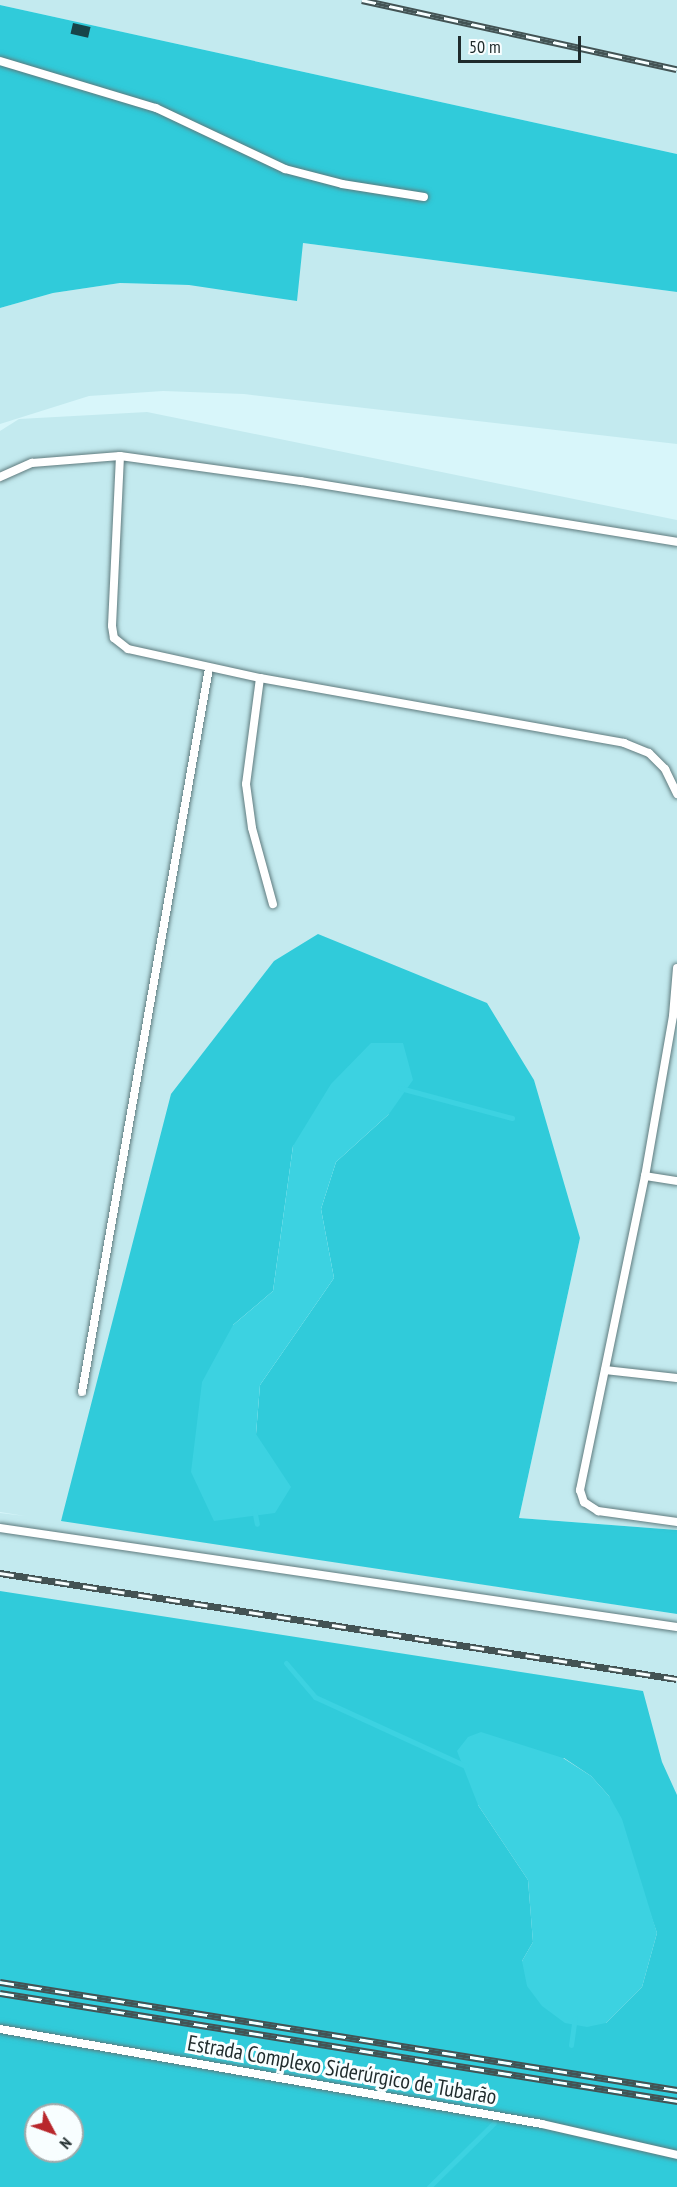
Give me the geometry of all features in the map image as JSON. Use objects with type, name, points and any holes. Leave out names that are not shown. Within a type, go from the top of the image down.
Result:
[{"type":"lane","points":[[0,61],[156,108],[285,168],[342,184],[424,197]]},
{"type":"lane","points":[[120,456],[114,638],[128,649],[260,678],[624,743],[649,753],[665,769],[677,794]]},
{"type":"lane","points":[[0,477],[32,463],[120,456],[301,481],[677,542]]},
{"type":"lane","points":[[82,1392],[208,668]]},
{"type":"lane","points":[[260,678],[246,784],[252,828],[273,904]]},
{"type":"lane","points":[[677,969],[675,1016],[645,1176],[582,1473],[584,1502],[598,1511],[677,1522]]},
{"type":"lane","points":[[645,1176],[677,1180]]},
{"type":"lane","points":[[605,1370],[677,1378]]},
{"type":"lane","points":[[0,1528],[677,1627]]},
{"type":"lane","name":"Estrada Complexo Siderúrgico de Tubarão","points":[[0,2029],[542,2124],[677,2155]]},
{"type":"shaded area","points":[[0,0],[677,0],[677,154],[0,5]]},
{"type":"shaded area","points":[[0,5],[677,154],[677,292],[303,243],[297,301],[189,285],[120,283],[53,293],[0,308]]},
{"type":"shaded area","points":[[303,243],[677,292],[677,444],[244,394],[163,391],[89,396],[0,424],[0,308],[53,293],[120,283],[189,285]]},
{"type":"shaded area","points":[[147,412],[677,520],[677,1530],[519,1518],[580,1238],[318,934],[61,1520],[677,1614],[677,2111],[0,2005],[0,1513],[25,1516],[0,1512],[0,431],[19,419]]},
{"type":"shaded area","points":[[318,934],[487,1003],[534,1080],[580,1238],[519,1518],[677,1530],[677,1614],[61,1521],[171,1094],[274,961]],"holes":[[[389,1114],[336,1162],[321,1209],[334,1278],[260,1385],[256,1434],[233,1325],[273,1291],[293,1146]]]},
{"type":"shaded area","points":[[371,1043],[403,1043],[413,1080],[389,1114],[336,1162],[321,1209],[334,1278],[260,1385],[256,1434],[291,1487],[275,1513],[214,1521],[191,1472],[202,1382],[233,1325],[273,1291],[293,1146],[331,1084]]},
{"type":"shaded area","points":[[0,1591],[643,1691],[662,1762],[677,1795],[677,2187],[0,2187]],"holes":[[[564,1758],[591,1776],[609,1796],[657,1933],[642,1987],[606,2023],[522,1961],[533,1942],[528,1880],[478,1805]]]},
{"type":"shaded area","points":[[481,1732],[563,1758],[591,1776],[609,1796],[622,1819],[657,1933],[642,1987],[606,2023],[587,2027],[565,2023],[542,2006],[527,1986],[522,1961],[533,1942],[528,1880],[478,1805],[457,1751],[468,1737]]},
{"type":"building","points":[[73,23],[91,27],[88,38],[71,34]]},
{"type":"waterway","points":[[400,1088],[512,1118]]},
{"type":"waterway","points":[[254,1509],[257,1524]]},
{"type":"waterway","points":[[286,1663],[315,1697],[466,1766]]},
{"type":"waterway","points":[[571,2045],[575,2018]]},
{"type":"waterway","points":[[429,2187],[494,2123]]},
{"type":"railway","points":[[362,0],[677,69]]},
{"type":"railway","points":[[0,1573],[677,1679]]},
{"type":"railway","points":[[0,1982],[677,2090]]},
{"type":"railway","points":[[0,1993],[677,2101]]}]
